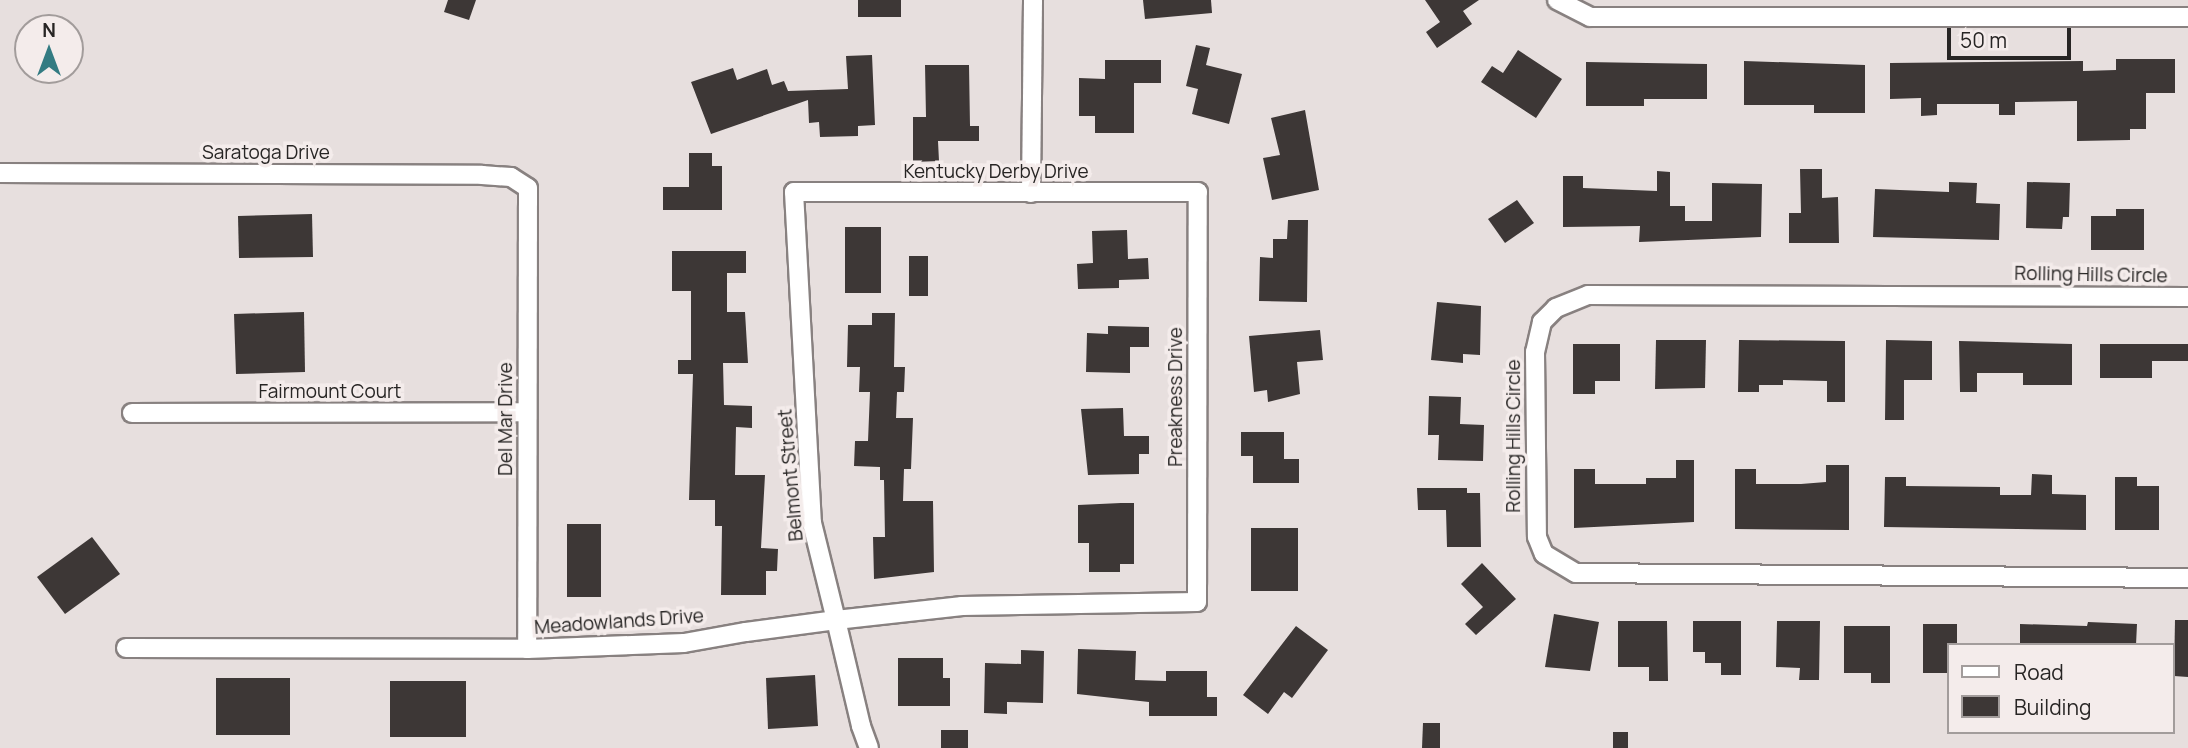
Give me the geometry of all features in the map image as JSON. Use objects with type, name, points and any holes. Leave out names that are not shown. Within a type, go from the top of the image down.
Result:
[{"type":"street","points":[[1031,193],[1033,0]]},
{"type":"street","points":[[1557,0],[1590,17],[2188,17]]},
{"type":"street","name":"Saratoga Drive","points":[[0,173],[482,175],[510,177],[528,188]]},
{"type":"street","name":"Del Mar Drive","points":[[527,649],[528,188]]},
{"type":"street","name":"Kentucky Derby Drive","points":[[794,192],[1198,192]]},
{"type":"street","name":"Belmont Street","points":[[794,192],[813,523],[869,748]]},
{"type":"street","name":"Preakness Drive","points":[[1197,602],[1198,192]]},
{"type":"street","name":"Rolling Hills Circle","points":[[2188,297],[1588,295],[1572,300],[1542,322],[1535,352],[1535,520],[1544,554],[1576,573],[1595,575],[2188,578]]},
{"type":"street","name":"Fairmount Court","points":[[132,413],[527,412]]},
{"type":"street","name":"Meadowlands Drive","points":[[125,648],[527,649],[684,643],[836,620],[962,606],[1197,602]]},
{"type":"building","points":[[448,0],[476,0],[469,20],[444,12]]},
{"type":"building","points":[[858,0],[901,0],[901,17],[858,17]]},
{"type":"building","points":[[1143,0],[1211,0],[1212,13],[1145,19]]},
{"type":"building","points":[[1425,0],[1479,0],[1463,11],[1472,24],[1437,48],[1426,32],[1440,22]]},
{"type":"building","points":[[1196,45],[1210,48],[1206,65],[1242,74],[1229,124],[1192,114],[1198,89],[1186,86]]},
{"type":"building","points":[[1518,50],[1562,79],[1536,118],[1481,82],[1492,66],[1503,73]]},
{"type":"building","points":[[872,55],[875,125],[858,126],[858,136],[820,137],[819,122],[809,123],[808,100],[711,134],[691,82],[733,68],[737,80],[767,69],[772,85],[784,81],[788,91],[848,89],[846,56]]},
{"type":"building","points":[[2116,59],[2175,59],[2175,93],[2146,93],[2146,129],[2130,129],[2130,140],[2077,141],[2077,101],[2015,102],[2015,115],[1999,115],[1999,104],[1937,104],[1937,115],[1921,116],[1921,98],[1890,99],[1890,63],[2083,61],[2083,71],[2116,70]]},
{"type":"building","points":[[1105,60],[1161,60],[1161,83],[1134,83],[1134,133],[1095,133],[1095,116],[1079,116],[1079,78],[1105,79]]},
{"type":"building","points":[[1744,61],[1865,65],[1865,113],[1814,113],[1814,105],[1744,105]]},
{"type":"building","points":[[1586,62],[1707,64],[1707,99],[1644,99],[1644,106],[1586,106]]},
{"type":"building","points":[[925,65],[969,65],[970,126],[979,126],[979,141],[938,141],[939,161],[913,162],[913,117],[926,117]]},
{"type":"building","points":[[1305,110],[1319,190],[1272,200],[1263,158],[1280,155],[1271,118]]},
{"type":"building","points":[[689,153],[712,153],[712,166],[722,166],[722,210],[663,210],[663,187],[689,187]]},
{"type":"building","points":[[1800,169],[1822,169],[1822,198],[1838,197],[1839,243],[1789,243],[1789,213],[1801,213]]},
{"type":"building","points":[[1657,171],[1670,172],[1670,206],[1685,206],[1685,221],[1712,221],[1712,183],[1762,184],[1761,237],[1639,242],[1640,226],[1563,227],[1563,176],[1583,176],[1583,188],[1657,191]]},
{"type":"building","points":[[1949,182],[1977,183],[1976,203],[2000,204],[1999,240],[1873,237],[1875,189],[1949,192]]},
{"type":"building","points":[[2027,182],[2070,183],[2069,217],[2063,217],[2062,229],[2026,228]]},
{"type":"building","points":[[1517,200],[1534,223],[1505,243],[1488,219]]},
{"type":"building","points":[[2116,209],[2144,209],[2144,250],[2091,250],[2091,216],[2116,216]]},
{"type":"building","points":[[312,214],[313,257],[239,258],[238,216]]},
{"type":"building","points":[[1288,220],[1308,220],[1307,302],[1259,301],[1260,257],[1273,258],[1273,239],[1287,239]]},
{"type":"building","points":[[845,227],[881,227],[881,293],[845,293]]},
{"type":"building","points":[[1127,230],[1128,259],[1148,258],[1149,279],[1119,280],[1119,288],[1078,289],[1077,264],[1093,263],[1092,231]]},
{"type":"building","points":[[672,251],[746,251],[746,273],[727,273],[727,312],[745,312],[748,363],[723,363],[724,405],[752,406],[752,428],[736,427],[735,475],[765,475],[761,548],[778,549],[777,571],[766,571],[766,595],[721,595],[722,526],[715,526],[715,500],[689,500],[693,374],[678,374],[678,360],[691,360],[691,291],[672,291]]},
{"type":"building","points":[[909,256],[928,256],[928,296],[909,296]]},
{"type":"building","points":[[1437,302],[1481,306],[1480,355],[1463,354],[1463,363],[1431,360]]},
{"type":"building","points":[[304,312],[305,372],[236,374],[234,314]]},
{"type":"building","points":[[872,313],[895,313],[894,367],[905,367],[904,392],[897,392],[896,418],[913,418],[911,469],[904,469],[903,501],[933,501],[934,572],[874,579],[873,537],[885,537],[884,480],[880,480],[880,467],[854,466],[855,441],[868,441],[870,392],[859,392],[860,367],[847,367],[848,325],[872,325]]},
{"type":"building","points":[[1108,326],[1149,327],[1149,347],[1130,347],[1130,373],[1086,372],[1087,333],[1108,334]]},
{"type":"building","points":[[1320,330],[1323,360],[1297,362],[1300,394],[1268,402],[1267,390],[1254,392],[1249,336]]},
{"type":"building","points":[[1656,340],[1706,340],[1705,388],[1655,389]]},
{"type":"building","points":[[1739,340],[1845,341],[1845,402],[1827,402],[1827,381],[1783,380],[1783,385],[1759,385],[1759,392],[1738,392]]},
{"type":"building","points":[[1886,340],[1932,341],[1932,380],[1904,380],[1904,420],[1885,420]]},
{"type":"building","points":[[1959,341],[2072,344],[2072,385],[2023,385],[2023,373],[1977,373],[1977,392],[1960,392]]},
{"type":"building","points":[[1573,344],[1620,344],[1620,381],[1595,381],[1595,394],[1573,394]]},
{"type":"building","points":[[2100,344],[2188,344],[2188,361],[2152,361],[2152,378],[2100,378]]},
{"type":"building","points":[[1429,396],[1461,397],[1460,424],[1484,425],[1483,461],[1438,460],[1439,435],[1428,435]]},
{"type":"building","points":[[1123,408],[1124,436],[1149,436],[1149,454],[1139,454],[1139,474],[1088,475],[1081,409]]},
{"type":"building","points":[[1241,432],[1284,432],[1284,459],[1299,459],[1299,483],[1253,483],[1253,456],[1241,456]]},
{"type":"building","points":[[1676,460],[1694,460],[1694,522],[1574,528],[1574,469],[1595,469],[1595,484],[1646,484],[1646,478],[1676,478]]},
{"type":"building","points":[[1826,465],[1849,465],[1849,530],[1735,529],[1735,469],[1756,469],[1756,484],[1801,484],[1826,482]]},
{"type":"building","points":[[2032,474],[2052,475],[2052,494],[2086,495],[2086,530],[1884,527],[1885,477],[1906,477],[1906,486],[2000,487],[2000,495],[2031,495]]},
{"type":"building","points":[[2115,477],[2137,477],[2137,486],[2159,486],[2159,530],[2115,530]]},
{"type":"building","points":[[1417,488],[1467,488],[1467,493],[1480,493],[1481,547],[1447,547],[1446,510],[1418,510]]},
{"type":"building","points":[[1134,503],[1134,564],[1120,564],[1120,572],[1089,572],[1089,543],[1078,543],[1078,505]]},
{"type":"building","points":[[567,524],[601,524],[601,597],[567,597]]},
{"type":"building","points":[[1251,528],[1298,528],[1298,591],[1251,591]]},
{"type":"building","points":[[92,537],[120,574],[65,614],[37,577]]},
{"type":"building","points":[[1482,563],[1516,599],[1476,635],[1465,624],[1483,607],[1461,584]]},
{"type":"building","points":[[1554,614],[1599,622],[1590,671],[1545,667]]},
{"type":"building","points":[[2175,620],[2188,620],[2188,677],[2174,676]]},
{"type":"building","points":[[1618,621],[1667,621],[1668,681],[1649,681],[1649,667],[1618,667]]},
{"type":"building","points":[[1693,621],[1741,621],[1741,675],[1721,675],[1721,663],[1705,663],[1705,652],[1693,652]]},
{"type":"building","points":[[1777,621],[1820,621],[1819,680],[1799,680],[1800,668],[1776,667]]},
{"type":"building","points":[[2088,622],[2137,624],[2136,643],[2020,643],[2020,624],[2087,626]]},
{"type":"building","points":[[1923,624],[1957,624],[1957,643],[1946,643],[1946,673],[1923,673]]},
{"type":"building","points":[[1296,626],[1328,650],[1292,698],[1284,692],[1268,714],[1243,695]]},
{"type":"building","points":[[1844,626],[1890,626],[1890,683],[1871,683],[1871,673],[1844,673]]},
{"type":"building","points":[[1078,649],[1136,651],[1135,680],[1166,681],[1166,671],[1207,671],[1207,697],[1217,697],[1217,716],[1149,716],[1149,702],[1077,694]]},
{"type":"building","points":[[1021,650],[1044,651],[1043,703],[1007,702],[1007,714],[984,713],[985,663],[1021,664]]},
{"type":"building","points":[[898,658],[943,658],[943,678],[950,678],[950,706],[898,706]]},
{"type":"building","points":[[815,675],[818,726],[768,729],[766,678]]},
{"type":"building","points":[[216,678],[290,678],[290,735],[216,735]]},
{"type":"building","points":[[390,681],[466,681],[466,737],[390,737]]},
{"type":"building","points":[[1423,723],[1440,723],[1440,748],[1422,748]]},
{"type":"building","points":[[941,730],[968,730],[968,748],[941,748]]},
{"type":"building","points":[[1613,732],[1628,732],[1628,748],[1613,748]]}]
